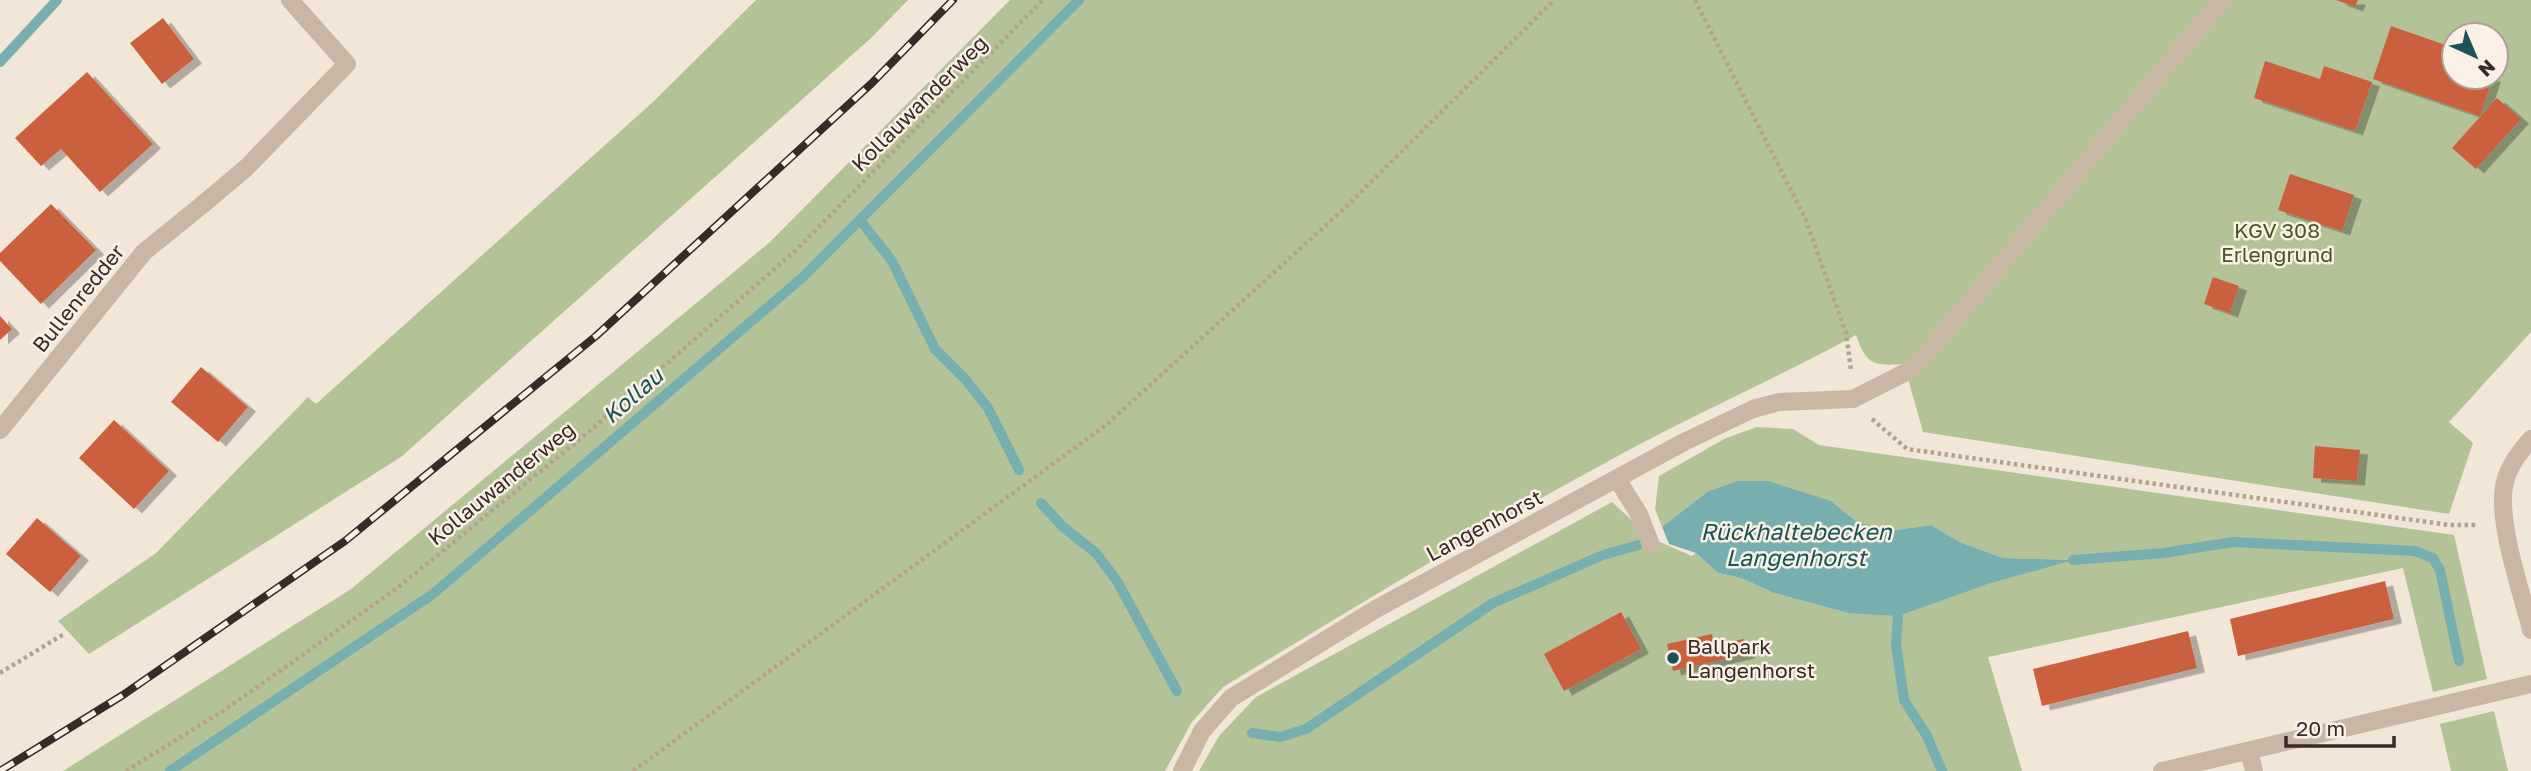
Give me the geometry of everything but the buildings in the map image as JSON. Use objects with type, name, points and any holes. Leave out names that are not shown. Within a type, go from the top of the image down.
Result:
[{"type":"street","name":"Bullenredder","points":[[0,430],[144,252],[246,168],[347,64],[290,0]]},
{"type":"street","points":[[1853,399],[1903,375],[1930,349],[2222,0]]},
{"type":"street","name":"Langenhorst","points":[[1182,771],[1202,731],[1231,698],[1376,609],[1753,409],[1779,402],[1853,399]]},
{"type":"street","points":[[2531,439],[2519,453],[2504,485],[2506,526],[2531,630]]},
{"type":"street","points":[[1617,479],[1639,514],[1651,545]]},
{"type":"street","points":[[2162,771],[2531,684]]},
{"type":"street","points":[[2249,751],[2254,771]]},
{"type":"path","name":"Kollauwanderweg","points":[[126,771],[226,709],[396,589],[591,430],[794,251],[1043,0]]},
{"type":"path","points":[[633,771],[1106,425],[1346,207],[1553,0]]},
{"type":"path","points":[[1695,0],[1806,220],[1846,333],[1853,399],[1886,434],[1907,449],[2449,525],[2506,526]]},
{"type":"path","points":[[0,673],[64,634]]},
{"type":"green space","points":[[756,0],[908,0],[871,38],[401,457],[89,654],[58,621],[156,553],[308,397],[316,404],[653,102]]},
{"type":"green space","name":"KGV 308 Erlengrund","points":[[1010,0],[2531,0],[2531,332],[2449,422],[2473,443],[2449,514],[1923,432],[1904,364],[1885,365],[1872,362],[1863,352],[1856,335],[1566,484],[1418,569],[1223,687],[1192,722],[1165,771],[63,771],[351,589],[770,242]]},
{"type":"green space","points":[[1757,427],[1793,429],[1819,445],[2454,535],[2487,679],[2433,692],[2403,568],[1988,657],[2022,771],[1199,771],[1219,736],[1256,697],[1612,502],[1636,524],[1641,548],[1660,542],[1692,556],[1696,553],[1718,573],[1741,578],[1774,593],[1848,613],[1985,585],[2071,560],[2003,558],[1960,542],[1931,525],[1889,531],[1856,521],[1831,501],[1707,492],[1662,527],[1655,509],[1659,476],[1726,438]]},
{"type":"green space","points":[[2494,711],[2508,771],[2451,771],[2440,724]]},
{"type":"water","name":"Rückhaltebecken Langenhorst","points":[[1738,481],[1768,481],[1831,501],[1856,521],[1889,531],[1931,525],[1960,542],[2003,558],[2073,560],[1985,585],[1898,616],[1848,613],[1774,593],[1741,578],[1718,573],[1696,553],[1669,544],[1662,527],[1707,492]]},
{"type":"waterway","points":[[0,62],[57,0]]},
{"type":"waterway","name":"Kollau","points":[[170,771],[433,594],[803,277],[1079,0]]},
{"type":"waterway","points":[[860,220],[892,261],[935,349],[966,380],[988,408],[1019,470]]},
{"type":"waterway","points":[[1041,503],[1063,527],[1096,553],[1117,581],[1177,691]]},
{"type":"waterway","points":[[2073,560],[2164,553],[2233,542],[2415,551],[2433,558],[2440,570],[2459,661]]},
{"type":"waterway","points":[[1252,733],[1280,737],[1306,729],[1493,603],[1603,555],[1638,545]]},
{"type":"waterway","points":[[1898,616],[1896,644],[1904,700],[1927,736],[1942,771]]},
{"type":"railway","points":[[0,771],[123,695],[345,541],[596,336],[872,83],[953,0]]},
{"type":"place","name":"Ballpark Langenhorst","points":[[1673,658]]}]
